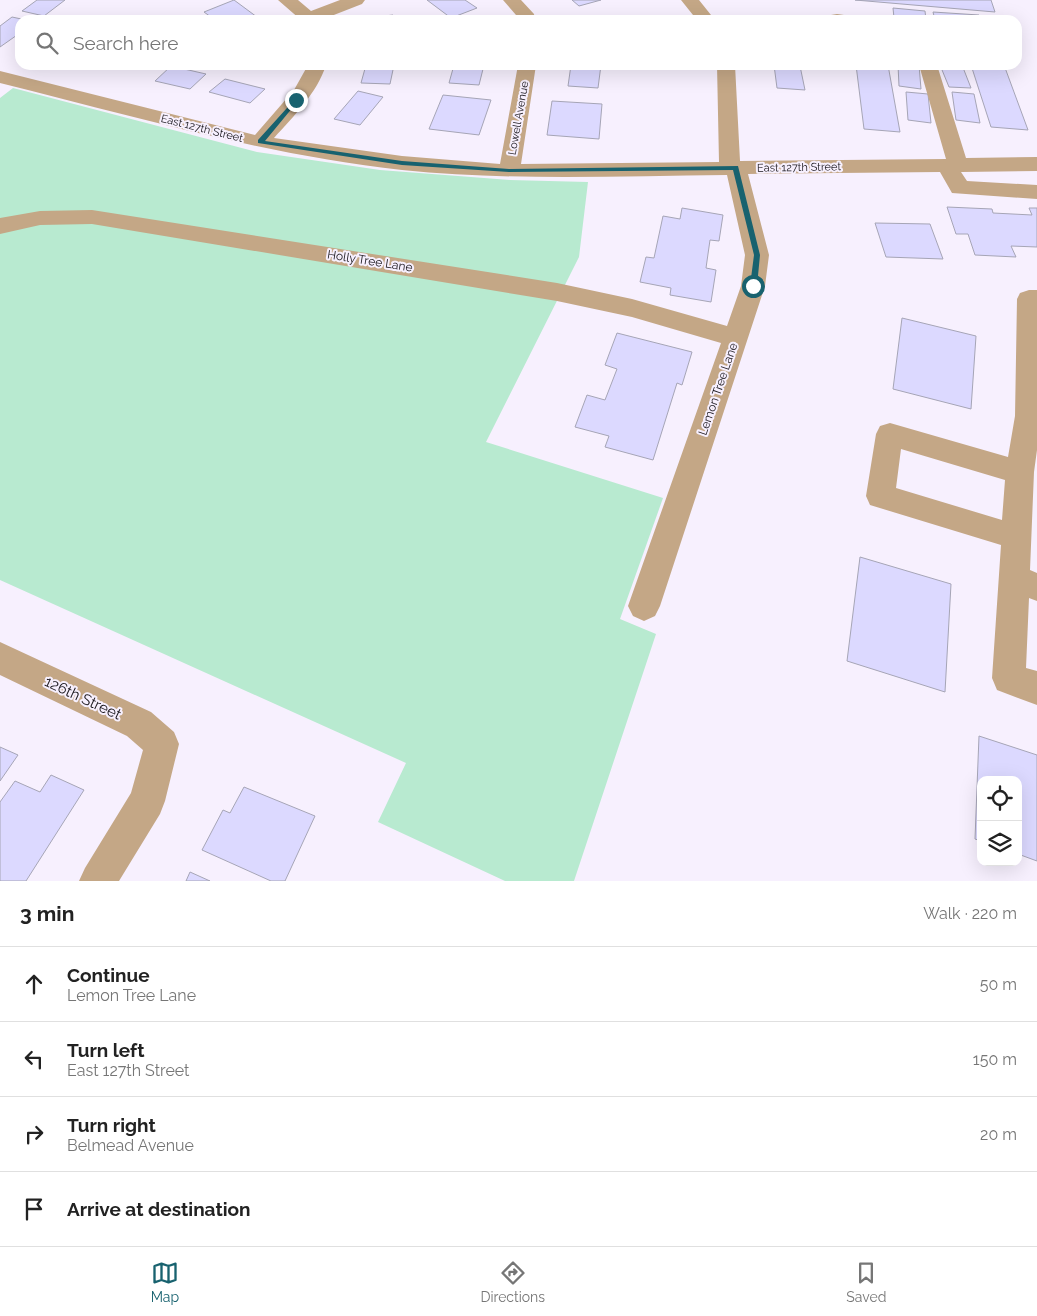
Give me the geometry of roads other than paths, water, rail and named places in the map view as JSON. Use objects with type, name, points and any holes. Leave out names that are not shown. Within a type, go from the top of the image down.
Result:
[{"type":"street","points":[[287,0],[306,15]]},
{"type":"street","points":[[320,15],[356,0]]},
{"type":"street","points":[[512,0],[525,15]]},
{"type":"street","points":[[690,0],[702,15]]},
{"type":"street","points":[[260,142],[296,100],[316,70]]},
{"type":"street","name":"Lowell Avenue","points":[[509,170],[526,70]]},
{"type":"street","name":"Lemon Tree Lane","points":[[644,606],[753,286],[757,255],[733,168],[726,70]]},
{"type":"street","points":[[929,70],[960,188],[1037,192]]},
{"type":"street","name":"East 127th Street","points":[[0,77],[260,142],[402,163],[509,170],[1037,164]]},
{"type":"street","name":"Holly Tree Lane","points":[[0,226],[40,218],[92,217],[557,292],[632,308],[735,338]]},
{"type":"street","points":[[1033,299],[1032,417],[1020,472],[1016,537],[1026,583],[1008,678],[1037,688]]},
{"type":"street","points":[[1016,537],[880,496],[890,434],[1020,472]]},
{"type":"street","name":"126th Street","points":[[0,658],[139,724],[162,744],[147,801],[98,881]]}]
